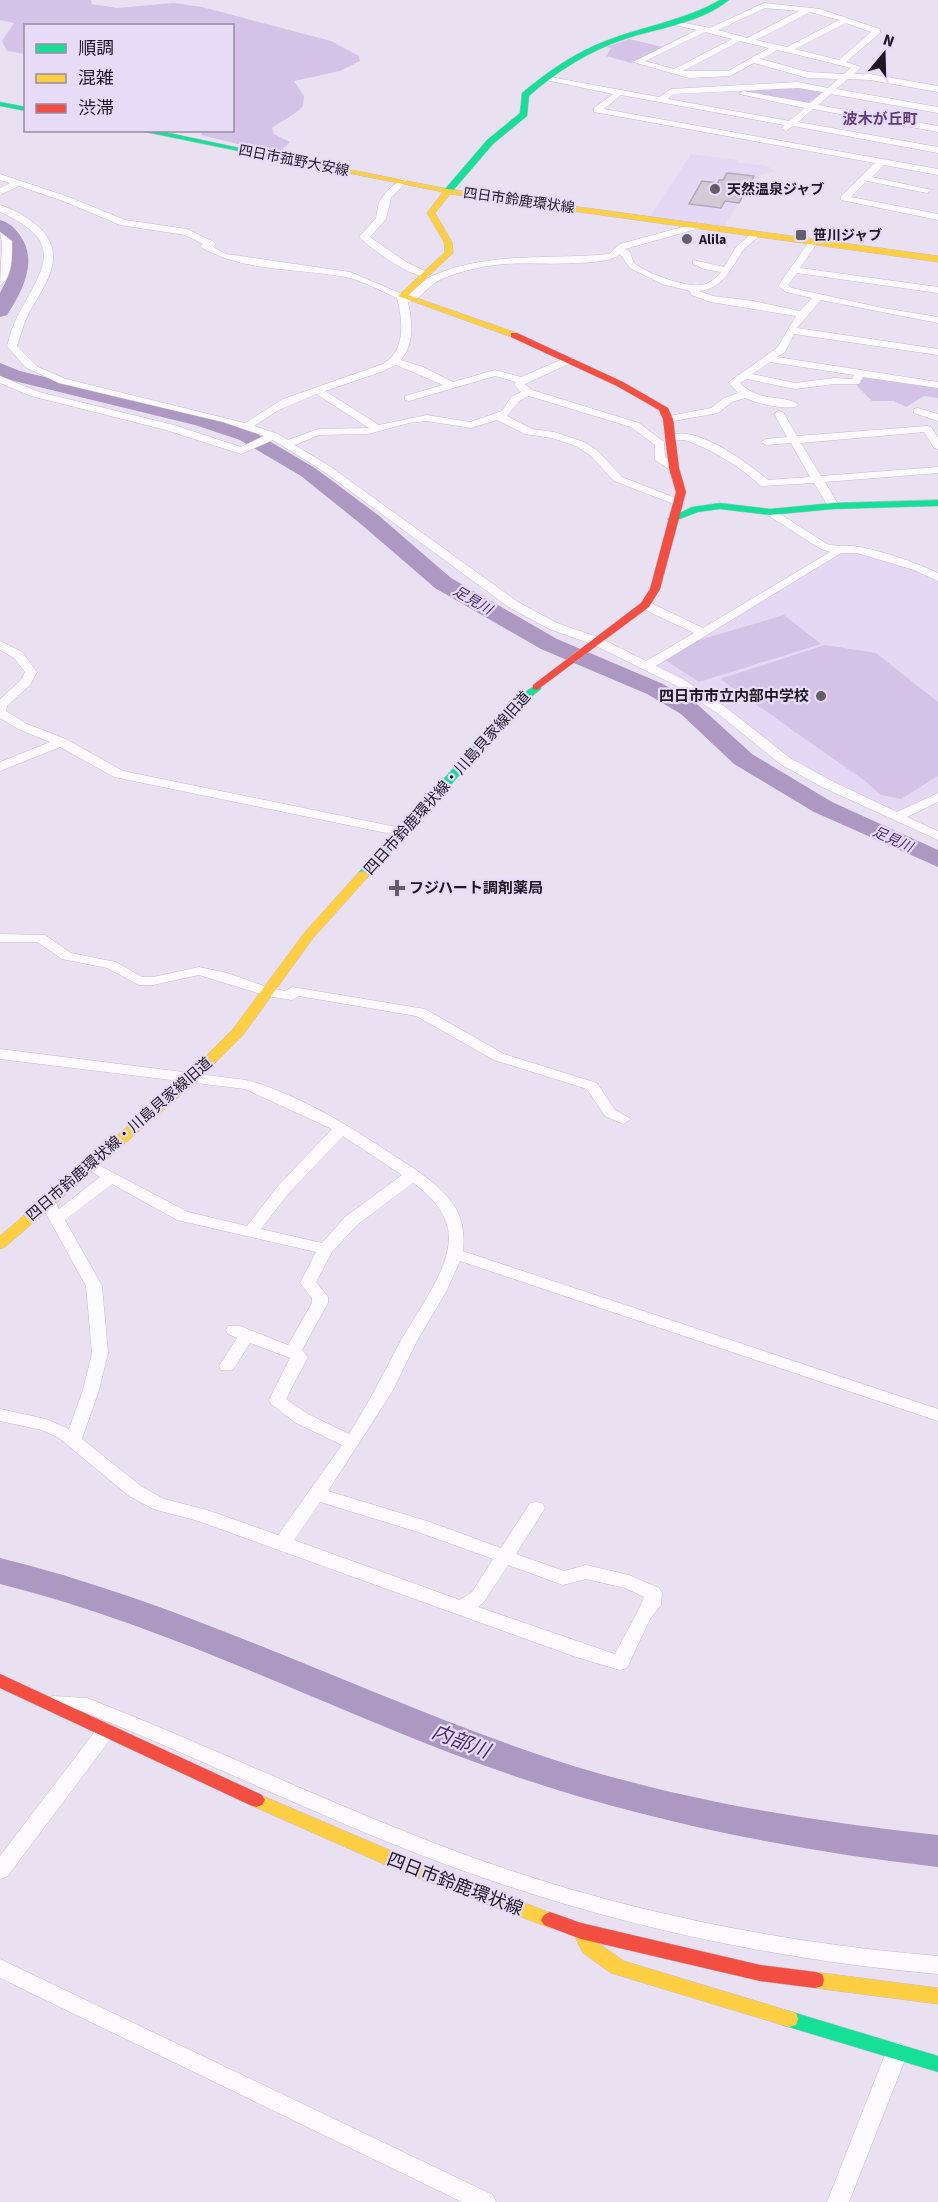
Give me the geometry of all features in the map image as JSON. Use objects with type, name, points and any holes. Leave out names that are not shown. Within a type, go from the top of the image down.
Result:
[{"type":"street","name":"四日市鈴鹿環状線","points":[[448,190],[490,142],[524,114],[525,95],[545,79],[606,43],[678,23],[708,11],[725,0]]},
{"type":"street","points":[[777,47],[730,73],[688,75],[637,62],[764,5],[820,11],[877,31],[840,63]]},
{"type":"street","points":[[674,72],[808,10]]},
{"type":"street","points":[[788,50],[846,20]]},
{"type":"street","points":[[678,23],[857,67],[770,141]]},
{"type":"street","points":[[753,60],[808,75],[879,78],[938,89]]},
{"type":"street","points":[[545,79],[938,150]]},
{"type":"street","points":[[661,100],[671,92],[798,85],[938,110]]},
{"type":"street","points":[[717,90],[938,129]]},
{"type":"street","points":[[619,93],[597,110],[938,172]]},
{"type":"street","points":[[0,104],[24,109]]},
{"type":"street","name":"四日市菰野大安線","points":[[151,132],[448,190]]},
{"type":"street","points":[[882,162],[844,198],[938,217]]},
{"type":"street","points":[[0,177],[20,182],[123,224],[187,232],[211,244],[205,246],[228,258],[350,275],[406,298],[522,338],[620,384],[663,408],[668,419],[714,411],[728,400],[745,394]]},
{"type":"street","points":[[865,178],[938,192]]},
{"type":"street","points":[[927,190],[938,179]]},
{"type":"street","points":[[402,181],[389,192],[381,209],[381,219],[364,237],[412,270],[426,275]]},
{"type":"street","points":[[0,192],[20,182]]},
{"type":"street","name":"四日市鈴鹿環状線","points":[[448,190],[938,259]]},
{"type":"street","points":[[247,426],[276,407],[316,390],[378,370],[394,361],[403,348],[407,316],[406,298],[446,257],[450,249],[450,243],[431,213],[448,190]]},
{"type":"street","points":[[0,208],[27,221],[43,235],[51,258],[44,281],[17,327],[12,346],[23,362],[39,372],[63,381],[247,426],[287,444],[327,469],[514,604],[553,626],[595,641],[679,682],[724,712],[785,761],[827,784],[938,836]]},
{"type":"street","points":[[406,298],[434,279],[484,264],[612,257],[623,246],[698,226]]},
{"type":"street","points":[[618,250],[627,254],[627,260],[633,266],[678,288],[690,289],[709,285],[720,279],[743,245],[752,240],[756,234]]},
{"type":"street","points":[[0,235],[7,241],[7,263],[0,282]]},
{"type":"street","points":[[813,242],[783,286],[789,290],[883,311],[938,320]]},
{"type":"street","points":[[696,262],[727,270]]},
{"type":"street","points":[[794,270],[938,290]]},
{"type":"street","points":[[693,293],[802,315]]},
{"type":"street","points":[[794,405],[759,400],[745,394],[734,382],[782,350],[791,330],[819,297]]},
{"type":"street","points":[[791,330],[938,352]]},
{"type":"street","points":[[770,359],[938,385]]},
{"type":"street","points":[[569,360],[522,381],[519,385],[528,392],[635,425],[668,442],[686,436],[745,465],[765,484],[938,470]]},
{"type":"street","points":[[394,361],[419,369],[452,385]]},
{"type":"street","points":[[409,398],[423,396],[495,373],[522,381]]},
{"type":"street","points":[[745,376],[795,386],[834,381],[855,382],[860,373]]},
{"type":"street","points":[[0,379],[21,391],[146,421],[243,450],[273,437]]},
{"type":"street","points":[[316,390],[377,428]]},
{"type":"street","points":[[287,444],[318,432],[358,432],[428,418],[471,425],[506,413],[514,399],[528,392]]},
{"type":"street","points":[[918,411],[938,418]]},
{"type":"street","points":[[779,414],[833,506]]},
{"type":"street","points":[[498,416],[529,432],[554,435],[580,444],[595,454],[618,478],[679,503]]},
{"type":"street","name":"四日市鈴鹿環状線・川島貝家線旧道","points":[[0,1244],[192,1078],[238,1032],[309,935],[522,699],[567,662],[645,605],[655,589],[681,492],[668,442],[668,419]]},
{"type":"street","points":[[766,442],[932,429],[938,446]]},
{"type":"street","points":[[676,473],[696,496],[720,506]]},
{"type":"street","points":[[672,519],[696,509],[720,506],[770,512],[833,506],[938,503]]},
{"type":"street","points":[[770,512],[823,546],[836,550],[858,550],[918,568],[938,578]]},
{"type":"street","points":[[647,666],[836,553],[836,550]]},
{"type":"street","points":[[645,605],[702,632]]},
{"type":"street","points":[[0,645],[18,655],[31,672],[26,682],[1,705],[0,712],[9,720],[62,742],[119,774],[401,832]]},
{"type":"street","points":[[0,767],[62,742]]},
{"type":"street","points":[[896,817],[938,796]]},
{"type":"street","points":[[0,938],[40,939],[67,956],[111,966],[139,981],[153,981],[199,971],[222,976],[267,992],[292,993],[420,1012],[499,1057],[592,1086],[610,1113],[623,1119]]},
{"type":"street","points":[[0,1054],[192,1078],[259,1089],[342,1128],[413,1175],[438,1196],[452,1214],[457,1236],[455,1254],[438,1292],[353,1442],[282,1543]]},
{"type":"street","points":[[251,1232],[263,1212],[342,1128]]},
{"type":"street","points":[[91,1166],[183,1216],[326,1249]]},
{"type":"street","points":[[293,1352],[320,1303],[320,1297],[308,1283],[326,1249],[351,1221],[413,1175]]},
{"type":"street","points":[[57,1220],[110,1177]]},
{"type":"street","points":[[48,1203],[94,1286],[100,1353],[91,1390],[73,1441]]},
{"type":"street","points":[[455,1254],[938,1415]]},
{"type":"street","points":[[227,1366],[241,1333],[293,1352],[300,1357],[278,1400],[305,1419],[336,1436],[353,1442]]},
{"type":"street","points":[[0,1414],[46,1425],[73,1441],[135,1491],[159,1504],[201,1515],[552,1642],[620,1663],[643,1615],[652,1605],[653,1593],[629,1582],[586,1572],[563,1578],[424,1527],[316,1494]]},
{"type":"street","points":[[463,1608],[478,1596],[536,1508]]},
{"type":"street","name":"四日市鈴鹿環状線","points":[[0,1681],[346,1842],[455,1887],[581,1931],[760,1973],[938,1995]]},
{"type":"street","points":[[51,1703],[80,1703],[260,1780],[464,1862],[594,1904],[703,1931],[797,1948],[891,1962],[938,1965]]},
{"type":"street","points":[[0,1871],[106,1731]]},
{"type":"street","points":[[581,1931],[589,1947],[618,1967],[938,2064]]},
{"type":"street","points":[[0,1968],[485,2202]]},
{"type":"street","points":[[838,2202],[897,2052]]},
{"type":"shaded area","points":[[0,0],[91,0],[92,4],[117,8],[174,3],[202,7],[331,41],[359,56],[360,61],[340,71],[294,81],[304,96],[303,106],[272,128],[274,134],[290,142],[278,154],[201,135],[202,132],[234,132],[234,24],[24,24],[24,54],[7,51],[2,41],[14,23],[0,20]]},
{"type":"shaded area","points":[[629,39],[663,47],[631,63],[606,56],[611,48],[606,47]]},
{"type":"shaded area","points":[[797,87],[823,93],[806,104],[737,92]]},
{"type":"shaded area","points":[[691,154],[738,160],[736,162],[767,166],[775,171],[759,175],[755,184],[749,185],[724,226],[650,216]]},
{"type":"shaded area","points":[[863,377],[938,387],[938,398],[924,396],[906,407],[894,401],[872,401],[856,385]]},
{"type":"shaded area","name":"四日市市立内部中学校","points":[[857,552],[915,570],[938,582],[938,793],[898,813],[890,812],[782,757],[683,681],[657,665],[658,662],[841,554]]},
{"type":"shaded area","points":[[784,615],[821,644],[699,682],[665,660],[696,641]]},
{"type":"shaded area","points":[[825,645],[876,653],[938,702],[938,776],[901,799],[881,795],[865,781],[720,679]]},
{"type":"building","name":"天然温泉ジャブ","points":[[727,173],[754,176],[739,203],[725,201],[721,208],[689,204],[702,181],[718,183]]},
{"type":"waterway","name":"足見川","points":[[0,225],[18,245],[20,256],[17,277],[0,311]]},
{"type":"waterway","name":"足見川","points":[[0,369],[13,375],[202,421],[247,436],[308,472],[370,520],[443,583],[549,644],[655,689],[689,709],[743,759],[823,807],[938,859]]},
{"type":"waterway","name":"内部川","points":[[0,1571],[133,1610],[467,1744],[582,1783],[640,1799],[758,1825],[817,1836],[938,1851]]},
{"type":"traffic: fast","points":[[448,191],[490,142],[524,114],[525,95],[546,77],[582,54],[634,34],[687,18],[725,0]]},
{"type":"traffic: fast","points":[[0,104],[24,109]]},
{"type":"traffic: fast","points":[[150,132],[273,156]]},
{"type":"traffic: fast","points":[[672,519],[696,509],[720,506],[770,512],[833,506],[938,503]]},
{"type":"traffic: fast","points":[[363,875],[522,699],[537,687]]},
{"type":"traffic: fast","points":[[789,2019],[938,2064]]},
{"type":"traffic: slow","points":[[273,156],[448,191],[431,213],[448,242],[449,253],[402,296],[514,335]]},
{"type":"traffic: slow","points":[[448,191],[938,259]]},
{"type":"traffic: slow","points":[[0,1244],[192,1078],[238,1032],[309,935],[363,875]]},
{"type":"traffic: slow","points":[[256,1800],[401,1864],[550,1920]]},
{"type":"traffic: slow","points":[[581,1931],[589,1947],[618,1967],[789,2019]]},
{"type":"traffic: slow","points":[[815,1980],[938,1996]]},
{"type":"traffic: jam","points":[[514,335],[620,384],[663,408],[668,419],[674,468],[681,492],[655,589],[645,605],[537,687]]},
{"type":"traffic: jam","points":[[0,1681],[256,1800]]},
{"type":"traffic: jam","points":[[550,1920],[581,1931],[760,1973],[815,1980]]},
{"type":"place","name":"天然温泉ジャブ","points":[[715,189]]},
{"type":"place","name":"笹川ジャブ","points":[[801,235]]},
{"type":"place","name":"Alila","points":[[687,239]]},
{"type":"place","name":"四日市市立内部中学校","points":[[821,696]]},
{"type":"place","name":"フジハート調剤薬局","points":[[397,888]]},
{"type":"district","name":"波木が丘町","points":[[880,119]]}]
